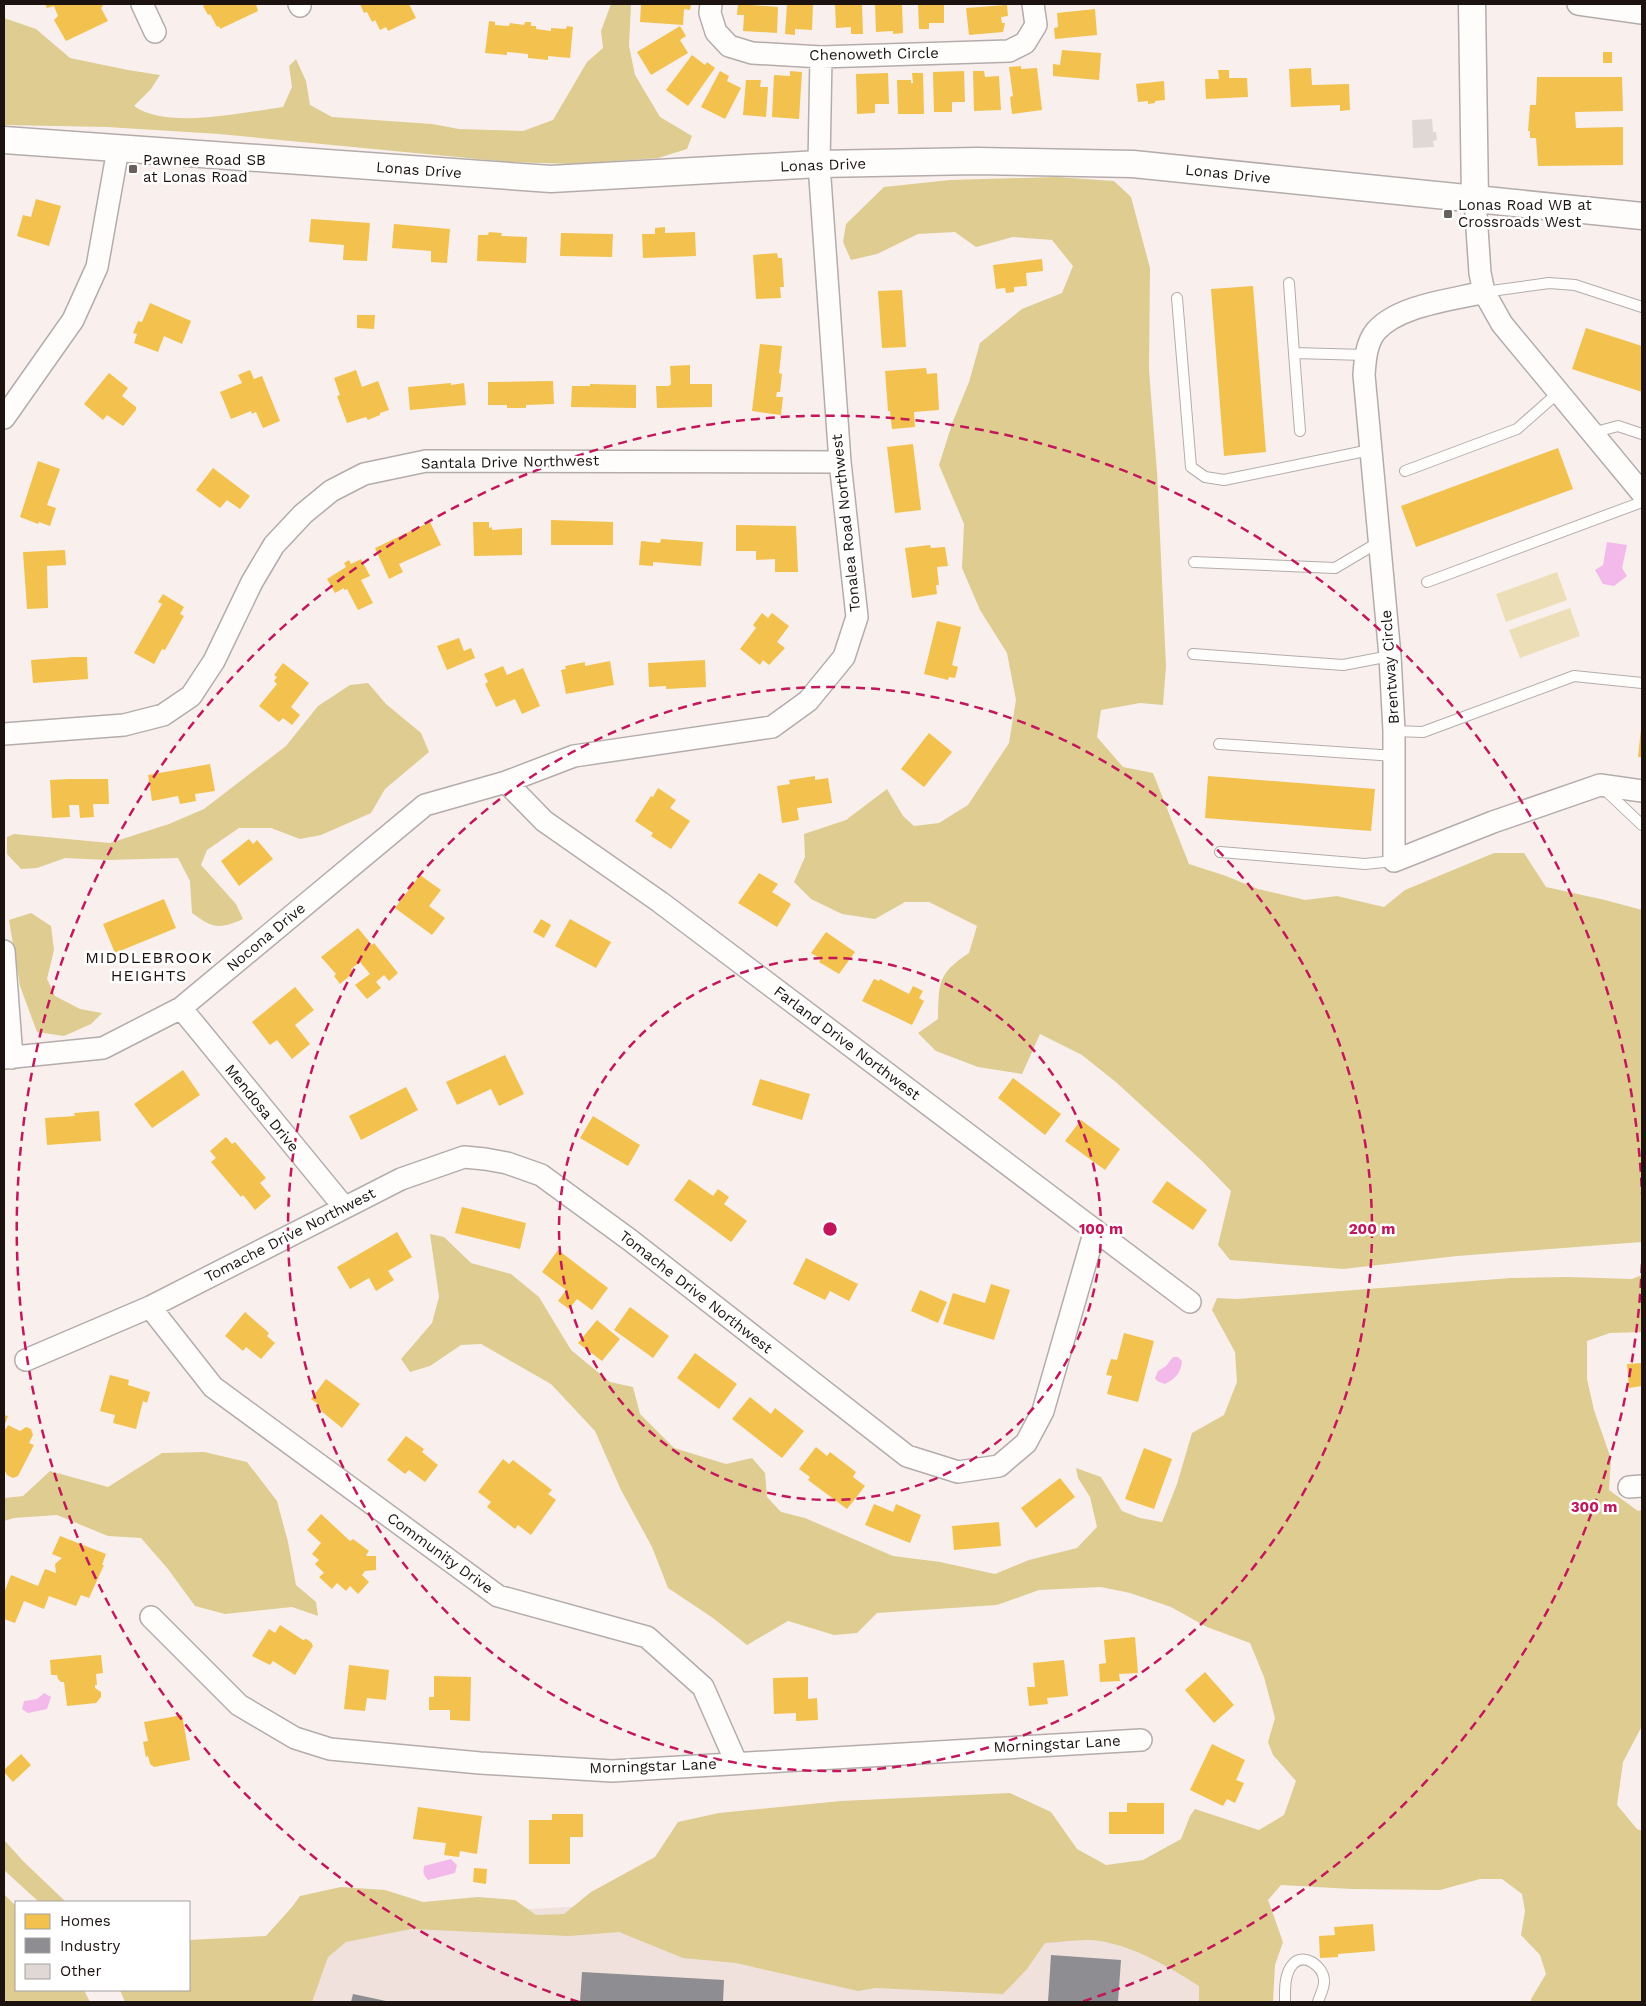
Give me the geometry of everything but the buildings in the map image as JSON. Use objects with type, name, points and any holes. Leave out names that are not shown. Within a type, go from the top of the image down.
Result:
[{"type":"street","points":[[142,4],[155,32]]},
{"type":"street","name":"Chenoweth Circle","points":[[711,4],[710,13],[716,32],[729,46],[752,53],[821,56],[1009,51],[1025,43],[1036,25],[1033,4]]},
{"type":"street","points":[[1472,4],[1476,199],[1480,273],[1484,292],[1502,324],[1642,493]]},
{"type":"street","points":[[1578,4],[1604,6],[1642,13]]},
{"type":"street","name":"Tonalea Road Northwest","points":[[506,782],[574,756],[772,727],[808,701],[844,657],[857,617],[840,462],[819,164],[821,56]]},
{"type":"street","name":"Lonas Drive","points":[[4,140],[551,179],[819,164],[977,161],[1133,164],[1642,216]]},
{"type":"street","points":[[4,418],[72,320],[97,267],[118,149]]},
{"type":"street","name":"Brentway Circle","points":[[1394,861],[1395,756],[1390,656],[1370,450],[1364,375],[1365,355],[1376,332],[1397,315],[1432,304],[1484,292]]},
{"type":"street","name":"Santala Drive Northwest","points":[[4,734],[124,725],[163,715],[191,696],[214,661],[252,582],[274,545],[303,514],[331,491],[364,474],[426,461],[840,462]]},
{"type":"street","name":"Nocona Drive","points":[[8,1058],[103,1048],[181,1008],[424,804],[506,782]]},
{"type":"street","name":"Farland Drive Northwest","points":[[506,782],[544,821],[660,902],[1190,1302]]},
{"type":"street","points":[[1394,861],[1493,822],[1600,785],[1642,791]]},
{"type":"street","points":[[4,950],[8,1058]]},
{"type":"street","name":"Mendosa Drive","points":[[181,1008],[344,1207]]},
{"type":"street","name":"Tomache Drive Northwest","points":[[26,1360],[150,1307],[401,1178],[464,1157],[507,1163],[541,1176],[630,1240],[907,1456],[958,1472],[999,1466],[1026,1443],[1043,1411],[1095,1230]]},
{"type":"street","name":"Community Drive","points":[[150,1307],[213,1387],[498,1596],[647,1637],[703,1687],[736,1762]]},
{"type":"street","name":"Morningstar Lane","points":[[151,1618],[239,1705],[295,1738],[330,1748],[480,1762],[612,1771],[736,1762],[1141,1740]]},
{"type":"lane","points":[[1289,283],[1300,431]]},
{"type":"lane","points":[[1484,292],[1549,283],[1575,285],[1642,307]]},
{"type":"lane","points":[[1177,298],[1190,467],[1205,477],[1224,480],[1370,450]]},
{"type":"lane","points":[[1294,354],[1365,355]]},
{"type":"lane","points":[[1405,471],[1517,429],[1559,392]]},
{"type":"lane","points":[[1592,433],[1618,426],[1642,434]]},
{"type":"lane","points":[[1427,582],[1642,502]]},
{"type":"lane","points":[[1194,562],[1335,568],[1379,542]]},
{"type":"lane","points":[[1193,654],[1343,665],[1390,656]]},
{"type":"lane","points":[[1394,731],[1423,732],[1574,676],[1642,682]]},
{"type":"lane","points":[[1219,744],[1395,756]]},
{"type":"lane","points":[[1600,785],[1642,825]]},
{"type":"lane","points":[[1220,852],[1365,864],[1394,861]]},
{"type":"lane","points":[[1285,2002],[1286,1982],[1289,1971],[1294,1963],[1302,1959],[1312,1962],[1320,1969],[1324,1977],[1324,1985],[1318,2002]]},
{"type":"shaded area","points":[[611,4],[631,4],[629,46],[635,75],[660,117],[692,136],[687,149],[658,158],[574,164],[509,162],[219,134],[107,127],[4,125],[4,18],[36,29],[70,58],[160,75],[151,89],[134,106],[148,113],[166,117],[206,117],[283,107],[292,87],[289,66],[296,59],[306,81],[310,105],[332,117],[432,124],[459,129],[523,131],[553,120],[587,62],[603,48],[601,31]]},
{"type":"shaded area","points":[[1056,177],[1114,181],[1131,197],[1150,268],[1149,370],[1157,472],[1166,666],[1163,705],[1140,703],[1101,710],[1097,737],[1123,767],[1153,773],[1189,864],[1258,889],[1305,900],[1337,896],[1384,907],[1405,890],[1494,853],[1524,853],[1546,887],[1642,910],[1642,1242],[1457,1256],[1343,1269],[1230,1260],[1218,1245],[1231,1191],[1202,1161],[1117,1083],[1082,1055],[1040,1034],[1022,1074],[978,1067],[936,1051],[918,1033],[938,1019],[942,980],[951,967],[969,953],[977,926],[929,902],[905,902],[875,919],[842,914],[811,899],[794,882],[805,857],[804,834],[846,820],[887,789],[903,816],[914,826],[939,823],[968,805],[1009,743],[1016,700],[1007,653],[980,610],[962,568],[964,524],[939,465],[953,421],[969,382],[980,343],[1022,309],[1062,293],[1073,266],[1052,240],[1013,237],[976,247],[955,232],[918,234],[877,254],[851,260],[843,242],[846,224],[884,187],[950,180]]},
{"type":"shaded area","points":[[1607,542],[1627,545],[1622,568],[1627,576],[1614,586],[1603,584],[1595,570],[1603,565]]},
{"type":"shaded area","points":[[1557,572],[1567,600],[1506,622],[1496,594]]},
{"type":"shaded area","points":[[1570,608],[1580,636],[1520,658],[1509,630]]},
{"type":"shaded area","points":[[368,683],[386,704],[421,733],[429,752],[385,789],[371,813],[321,835],[300,839],[271,828],[239,828],[207,850],[201,865],[236,904],[243,919],[227,925],[216,926],[205,922],[192,913],[190,881],[178,858],[108,860],[65,858],[37,868],[21,869],[7,854],[7,837],[14,834],[110,843],[169,824],[204,809],[286,746],[318,706],[350,685]]},
{"type":"shaded area","points":[[31,913],[51,926],[54,950],[47,979],[55,996],[80,1009],[102,1013],[91,1024],[64,1036],[37,1032],[20,986],[9,920]]},
{"type":"shaded area","points":[[430,1234],[444,1237],[471,1263],[511,1274],[539,1297],[571,1350],[610,1382],[633,1387],[640,1414],[674,1448],[726,1464],[752,1458],[765,1473],[767,1497],[781,1512],[805,1518],[893,1556],[940,1562],[995,1574],[1029,1560],[1077,1548],[1097,1527],[1090,1497],[1078,1478],[1076,1468],[1101,1477],[1122,1511],[1140,1518],[1162,1522],[1177,1484],[1192,1433],[1224,1415],[1237,1382],[1235,1352],[1212,1310],[1217,1298],[1237,1299],[1511,1278],[1632,1279],[1642,1275],[1642,1332],[1610,1333],[1587,1341],[1587,1379],[1594,1410],[1611,1459],[1609,1490],[1638,1511],[1642,1510],[1642,1726],[1623,1762],[1617,1805],[1637,1829],[1642,1831],[1642,2002],[1531,2002],[1546,1974],[1540,1955],[1521,1935],[1525,1911],[1522,1894],[1502,1879],[1480,1879],[1440,1890],[1352,1889],[1281,1885],[1268,1900],[1283,1942],[1275,1965],[1273,2002],[1199,2002],[1199,1986],[1176,1972],[1139,1953],[1113,1944],[1093,1940],[1045,1943],[1027,1969],[1003,1994],[875,1988],[858,1991],[736,1963],[683,1958],[619,1932],[569,1936],[411,1929],[346,1942],[328,1957],[312,2002],[125,2002],[120,1991],[190,1991],[190,1940],[266,1936],[300,1896],[341,1887],[385,1890],[423,1902],[478,1897],[515,1900],[536,1915],[564,1914],[591,1892],[655,1857],[678,1822],[719,1813],[841,1801],[1010,1793],[1051,1812],[1077,1849],[1106,1865],[1143,1860],[1181,1839],[1190,1816],[1195,1809],[1259,1830],[1284,1815],[1296,1781],[1273,1755],[1268,1742],[1275,1718],[1264,1677],[1250,1643],[1207,1627],[1171,1607],[1130,1593],[1101,1587],[1039,1590],[997,1605],[877,1613],[857,1633],[834,1635],[788,1621],[747,1645],[713,1618],[668,1588],[652,1547],[621,1490],[595,1431],[551,1384],[481,1344],[461,1345],[430,1366],[410,1372],[401,1359],[432,1323],[439,1297]]},
{"type":"shaded area","points":[[1173,1357],[1178,1357],[1182,1361],[1175,1378],[1165,1384],[1157,1381],[1155,1378],[1158,1371],[1166,1366]]},
{"type":"shaded area","points":[[204,1452],[247,1462],[277,1501],[288,1542],[296,1585],[316,1602],[318,1616],[292,1607],[225,1614],[195,1606],[168,1569],[141,1538],[108,1536],[57,1515],[14,1518],[4,1521],[4,1498],[23,1496],[50,1471],[108,1487],[162,1453]]},
{"type":"shaded area","points":[[44,1693],[51,1697],[47,1709],[28,1713],[22,1709],[24,1701],[37,1699]]},
{"type":"shaded area","points":[[4,1840],[65,1901],[38,1901],[4,1870]]},
{"type":"shaded area","points":[[451,1859],[457,1865],[455,1873],[428,1880],[425,1876],[424,1866]]},
{"type":"shaded area","points":[[1243,1869],[1262,2002],[300,2002],[318,1921]]},
{"type":"shaded area","points":[[4,1894],[15,1905],[15,1991],[84,1991],[90,2002],[4,2002]]},
{"type":"place","name":"Pawnee Road SB at Lonas Road","points":[[133,169]]},
{"type":"place","name":"Lonas Road WB at Crossroads West","points":[[1448,214]]},
{"type":"district","name":"MIDDLEBROOK HEIGHTS","points":[[149,966]]}]
